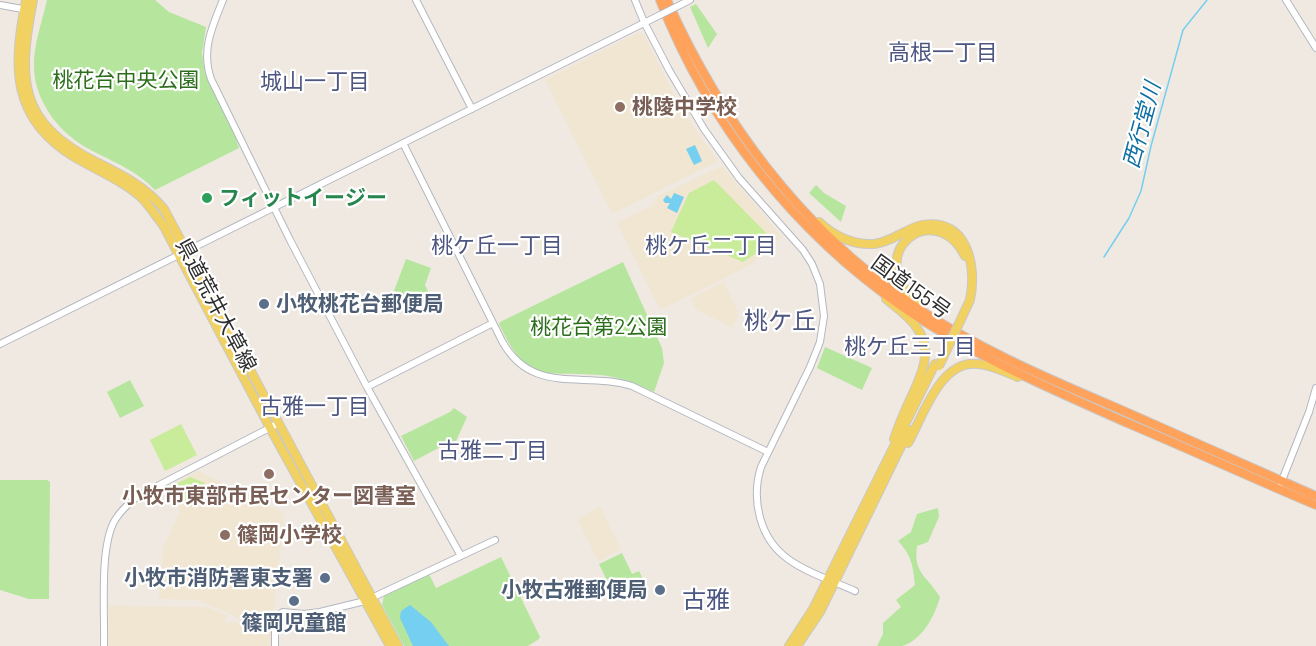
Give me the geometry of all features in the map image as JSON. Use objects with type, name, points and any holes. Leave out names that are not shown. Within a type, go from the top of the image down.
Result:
[{"type":"highway","name":"国道155号","points":[[660,0],[682,50],[704,89],[760,173],[830,249],[873,284],[925,323],[982,356],[1059,393],[1280,485],[1316,496]]},
{"type":"highway","name":"国道155号","points":[[667,0],[710,85],[769,172],[798,206],[834,242],[882,282],[934,318],[1013,363],[1280,485],[1316,505]]},
{"type":"main road","name":"県道荒井大草線","points":[[26,0],[28,10],[24,73],[32,102],[41,120],[69,147],[132,180],[150,194],[169,218],[398,646]]},
{"type":"main road","name":"県道荒井大草線","points":[[33,0],[18,44],[17,58],[20,84],[31,115],[55,144],[144,200],[163,225],[270,428],[390,646]]},
{"type":"main road","points":[[769,172],[825,228],[851,241],[876,244],[912,228],[925,225],[938,226],[954,232],[965,244],[971,259],[973,280],[968,299],[882,479],[831,580],[789,646]]},
{"type":"main road","points":[[934,318],[905,292],[898,280],[897,255],[905,242],[914,234],[928,230],[941,232],[950,236],[960,246],[967,260],[968,299]]},
{"type":"main road","points":[[873,284],[883,297],[913,322],[921,333],[926,348],[920,378],[893,439],[882,479]]},
{"type":"main road","points":[[882,479],[916,429],[941,382],[956,368],[968,364],[988,366],[1059,393]]},
{"type":"main road","points":[[797,646],[820,612],[831,580]]},
{"type":"street","points":[[223,0],[208,41],[208,68],[211,79],[274,208],[367,387],[461,556]]},
{"type":"street","points":[[416,0],[472,109]]},
{"type":"street","points":[[635,0],[644,22],[685,99],[704,129],[739,178],[803,250],[820,284],[824,316],[820,342],[768,452],[758,478],[756,491],[763,526],[769,538],[786,558],[855,591]]},
{"type":"street","points":[[1,341],[178,256],[690,0]]},
{"type":"street","points":[[1286,0],[1316,48]]},
{"type":"street","points":[[0,5],[28,10]]},
{"type":"street","points":[[403,142],[507,351],[522,366],[532,373],[554,379],[610,381],[632,386],[768,452]]},
{"type":"street","points":[[367,387],[493,323]]},
{"type":"street","points":[[1280,485],[1316,388]]},
{"type":"street","points":[[105,646],[108,535],[119,513],[138,496],[279,423]]},
{"type":"street","points":[[275,646],[275,622],[283,612],[304,614],[320,612],[365,601],[495,540]]},
{"type":"shaded area","name":"桃陵中学校","points":[[637,33],[644,35],[668,84],[717,160],[614,213],[611,212],[545,80]]},
{"type":"shaded area","points":[[722,166],[782,237],[750,265],[662,309],[659,308],[617,223],[653,205],[658,196]]},
{"type":"shaded area","points":[[724,282],[737,310],[737,318],[732,327],[695,309],[691,299]]},
{"type":"shaded area","name":"篠岡小学校","points":[[198,471],[284,513],[273,620],[241,619],[198,600],[159,599],[163,548],[179,514],[179,504],[173,484]]},
{"type":"shaded area","points":[[600,506],[621,550],[598,561],[578,520]]},
{"type":"shaded area","points":[[109,606],[207,607],[226,615],[225,624],[228,622],[272,624],[271,646],[109,646]]},
{"type":"green space","name":"桃花台中央公園","points":[[47,0],[155,0],[169,12],[206,27],[202,53],[205,73],[239,148],[155,190],[132,172],[78,143],[51,116],[35,81],[35,51]]},
{"type":"green space","points":[[696,4],[717,34],[708,48],[690,7]]},
{"type":"green space","points":[[714,180],[769,236],[755,254],[743,262],[671,232],[689,193]]},
{"type":"green space","points":[[816,185],[824,193],[846,206],[841,222],[809,193]]},
{"type":"green space","points":[[406,259],[431,268],[425,285],[433,302],[417,300],[394,291]]},
{"type":"green space","name":"桃花台第2公園","points":[[623,262],[662,348],[664,363],[654,392],[628,381],[608,376],[539,371],[528,366],[519,357],[509,344],[500,322]]},
{"type":"green space","points":[[825,347],[872,368],[862,390],[817,368]]},
{"type":"green space","points":[[130,380],[144,406],[120,418],[107,392]]},
{"type":"green space","points":[[454,408],[467,417],[456,441],[414,461],[401,436]]},
{"type":"green space","points":[[181,424],[197,455],[165,471],[150,440]]},
{"type":"green space","points":[[190,477],[205,483],[195,507],[183,502],[176,484]]},
{"type":"green space","points":[[0,480],[47,480],[50,482],[49,599],[29,599],[0,590]]},
{"type":"green space","points":[[938,508],[939,517],[928,542],[917,546],[916,555],[922,574],[940,597],[935,611],[922,633],[909,643],[902,646],[877,646],[883,634],[883,623],[901,607],[896,600],[915,585],[911,562],[898,541],[911,532],[917,514]]},
{"type":"green space","points":[[622,553],[632,574],[639,571],[646,585],[616,599],[599,564]]},
{"type":"green space","points":[[501,557],[539,639],[528,646],[404,646],[382,605],[384,596],[429,574],[436,588]]},
{"type":"water","points":[[695,145],[702,161],[694,165],[686,149]]},
{"type":"water","points":[[674,193],[684,197],[677,213],[667,208],[670,203],[665,203],[663,200],[667,195],[671,199]]},
{"type":"water","points":[[410,605],[431,622],[449,646],[413,646],[400,618],[401,611]]},
{"type":"waterway","name":"西行堂川","points":[[1104,257],[1129,218],[1141,191],[1183,30],[1207,0]]},
{"type":"place","name":"桃陵中学校","points":[[620,107]]},
{"type":"place","name":"フィットイージー","points":[[207,198]]},
{"type":"place","name":"小牧桃花台郵便局","points":[[264,304]]},
{"type":"place","name":"小牧市東部市民センター図書室","points":[[269,474]]},
{"type":"place","name":"篠岡小学校","points":[[225,535]]},
{"type":"place","name":"小牧市消防署東支署","points":[[325,578]]},
{"type":"place","name":"小牧古雅郵便局","points":[[660,590]]},
{"type":"place","name":"篠岡児童館","points":[[294,601]]},
{"type":"district","name":"高根一丁目","points":[[943,53]]},
{"type":"district","name":"城山一丁目","points":[[315,82]]},
{"type":"district","name":"桃ケ丘一丁目","points":[[497,246]]},
{"type":"district","name":"桃ケ丘二丁目","points":[[711,246]]},
{"type":"district","name":"桃ケ丘","points":[[780,321]]},
{"type":"district","name":"桃ケ丘三丁目","points":[[910,347]]},
{"type":"district","name":"古雅一丁目","points":[[315,407]]},
{"type":"district","name":"古雅二丁目","points":[[493,451]]},
{"type":"district","name":"古雅","points":[[706,600]]}]
